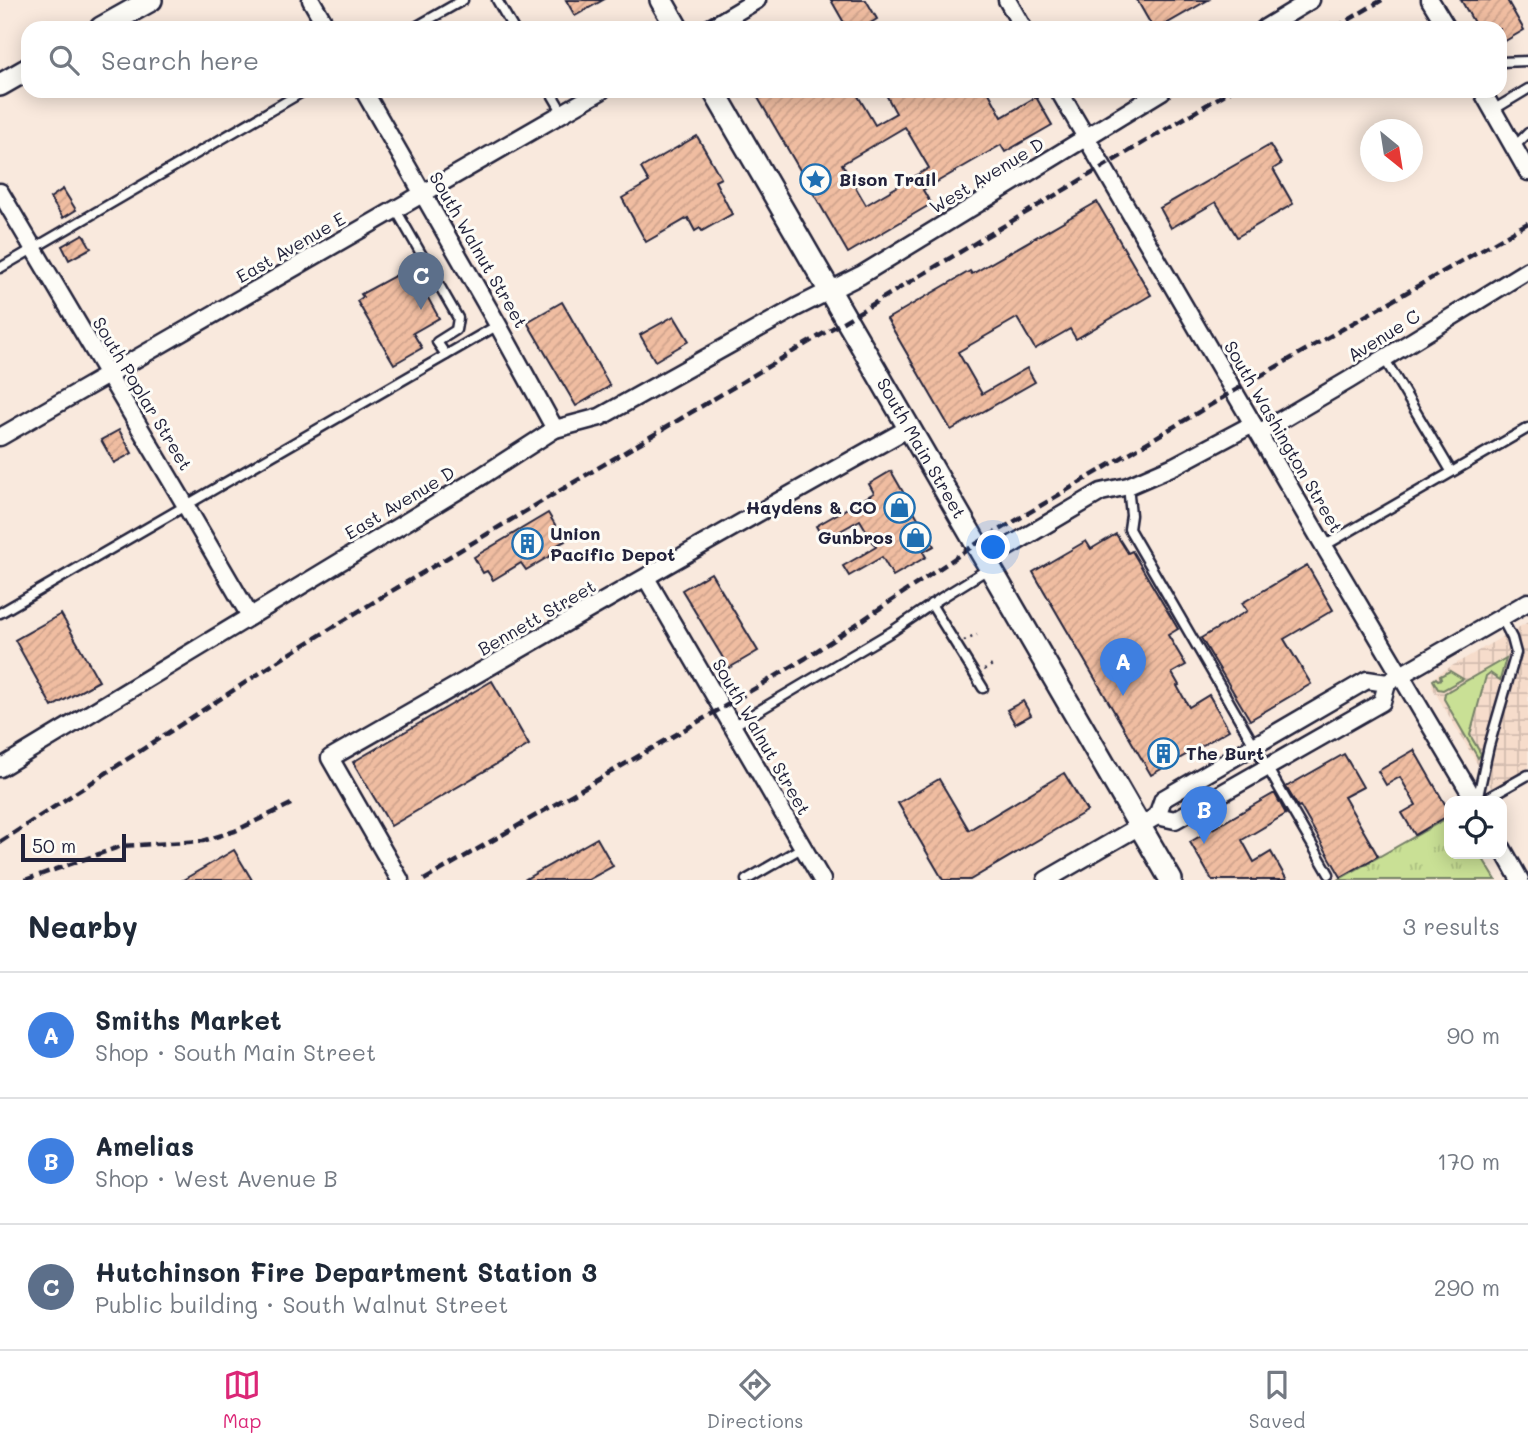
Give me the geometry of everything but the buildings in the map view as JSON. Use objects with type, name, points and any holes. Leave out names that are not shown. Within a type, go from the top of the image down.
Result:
[{"type":"street","points":[[114,21],[151,0]]},
{"type":"street","points":[[311,0],[323,21]]},
{"type":"street","points":[[661,0],[673,21]]},
{"type":"street","points":[[722,21],[757,0]]},
{"type":"street","points":[[1007,0],[1019,21]]},
{"type":"street","points":[[1276,21],[1311,0]]},
{"type":"street","points":[[1430,0],[1443,21]]},
{"type":"street","points":[[0,85],[21,73]]},
{"type":"street","name":"South Walnut Street","points":[[368,98],[555,429]]},
{"type":"street","name":"East Avenue E","points":[[0,438],[589,98]]},
{"type":"street","name":"South Main Street","points":[[718,98],[988,564],[1148,821],[1171,880]]},
{"type":"street","name":"South Washington Street","points":[[1063,98],[1324,546],[1394,679],[1475,796]]},
{"type":"street","name":"West Avenue D","points":[[829,291],[861,275],[1151,98]]},
{"type":"street","points":[[1486,98],[1528,172]]},
{"type":"street","name":"South Poplar Street","points":[[0,192],[250,616]]},
{"type":"street","name":"Avenue C","points":[[988,564],[1101,492],[1128,486],[1256,428],[1384,358],[1528,270]]},
{"type":"street","name":"East Avenue D","points":[[0,768],[555,429],[600,417],[829,291]]},
{"type":"street","name":"Bennett Street","points":[[400,880],[330,758],[909,428]]},
{"type":"street","name":"South Walnut Street","points":[[646,578],[822,880]]},
{"type":"street","points":[[1046,880],[1148,821],[1163,799],[1254,745],[1367,680],[1394,679],[1528,601]]},
{"type":"street","points":[[1148,821],[1175,820],[1382,702],[1394,679]]},
{"type":"street","points":[[1507,857],[1520,880]]},
{"type":"lane","points":[[426,21],[463,0]]},
{"type":"lane","points":[[497,0],[509,21]]},
{"type":"lane","points":[[1507,62],[1528,61]]},
{"type":"lane","points":[[1493,110],[1528,89]]},
{"type":"lane","points":[[0,268],[292,98]]},
{"type":"lane","points":[[554,98],[563,113]]},
{"type":"lane","points":[[1514,147],[1528,133]]},
{"type":"lane","points":[[396,210],[458,318],[456,330],[437,342],[446,355]]},
{"type":"lane","points":[[0,613],[498,325]]},
{"type":"lane","points":[[1384,358],[1451,471]]},
{"type":"lane","points":[[1324,546],[1528,428]]},
{"type":"lane","points":[[1128,486],[1132,515],[1129,529],[1329,874]]},
{"type":"lane","points":[[733,726],[891,632],[988,564]]},
{"type":"lane","points":[[932,604],[983,688]]},
{"type":"lane","points":[[1479,796],[1489,746],[1516,653],[1512,638],[1500,617]]},
{"type":"lane","points":[[1488,796],[1528,775]]},
{"type":"lane","points":[[746,880],[803,846]]},
{"type":"lane","points":[[762,871],[768,880]]},
{"type":"shaded area","points":[[1528,622],[1528,769],[1492,789],[1432,687],[1432,680]]},
{"type":"green space","points":[[1506,658],[1500,680],[1490,673],[1486,676],[1470,735],[1481,754],[1478,758],[1444,699],[1445,693]]},
{"type":"green space","points":[[1450,671],[1463,679],[1443,690],[1438,689],[1433,680],[1441,679],[1440,676]]},
{"type":"green space","points":[[1444,820],[1444,859],[1483,859],[1496,880],[1338,880]]},
{"type":"railway","points":[[1347,21],[1382,0]]},
{"type":"railway","points":[[0,842],[385,595],[1218,98]]},
{"type":"railway","points":[[424,880],[806,658],[976,544],[1234,391],[1528,223]]},
{"type":"railway","points":[[25,880],[122,846],[203,841],[235,831],[291,804]]},
{"type":"place","name":"Bison Trail","points":[[816,180]]},
{"type":"place","name":"Hutchinson Fire Department Station 3","points":[[421,310]]},
{"type":"place","name":"Haydens & CO","points":[[900,508]]},
{"type":"place","name":"Gunbros","points":[[916,538]]},
{"type":"place","name":"Union Pacific Depot","points":[[527,544]]},
{"type":"place","name":"Smiths Market","points":[[1123,696]]},
{"type":"place","name":"The Burt","points":[[1163,754]]},
{"type":"place","name":"Amelias","points":[[1204,844]]}]
